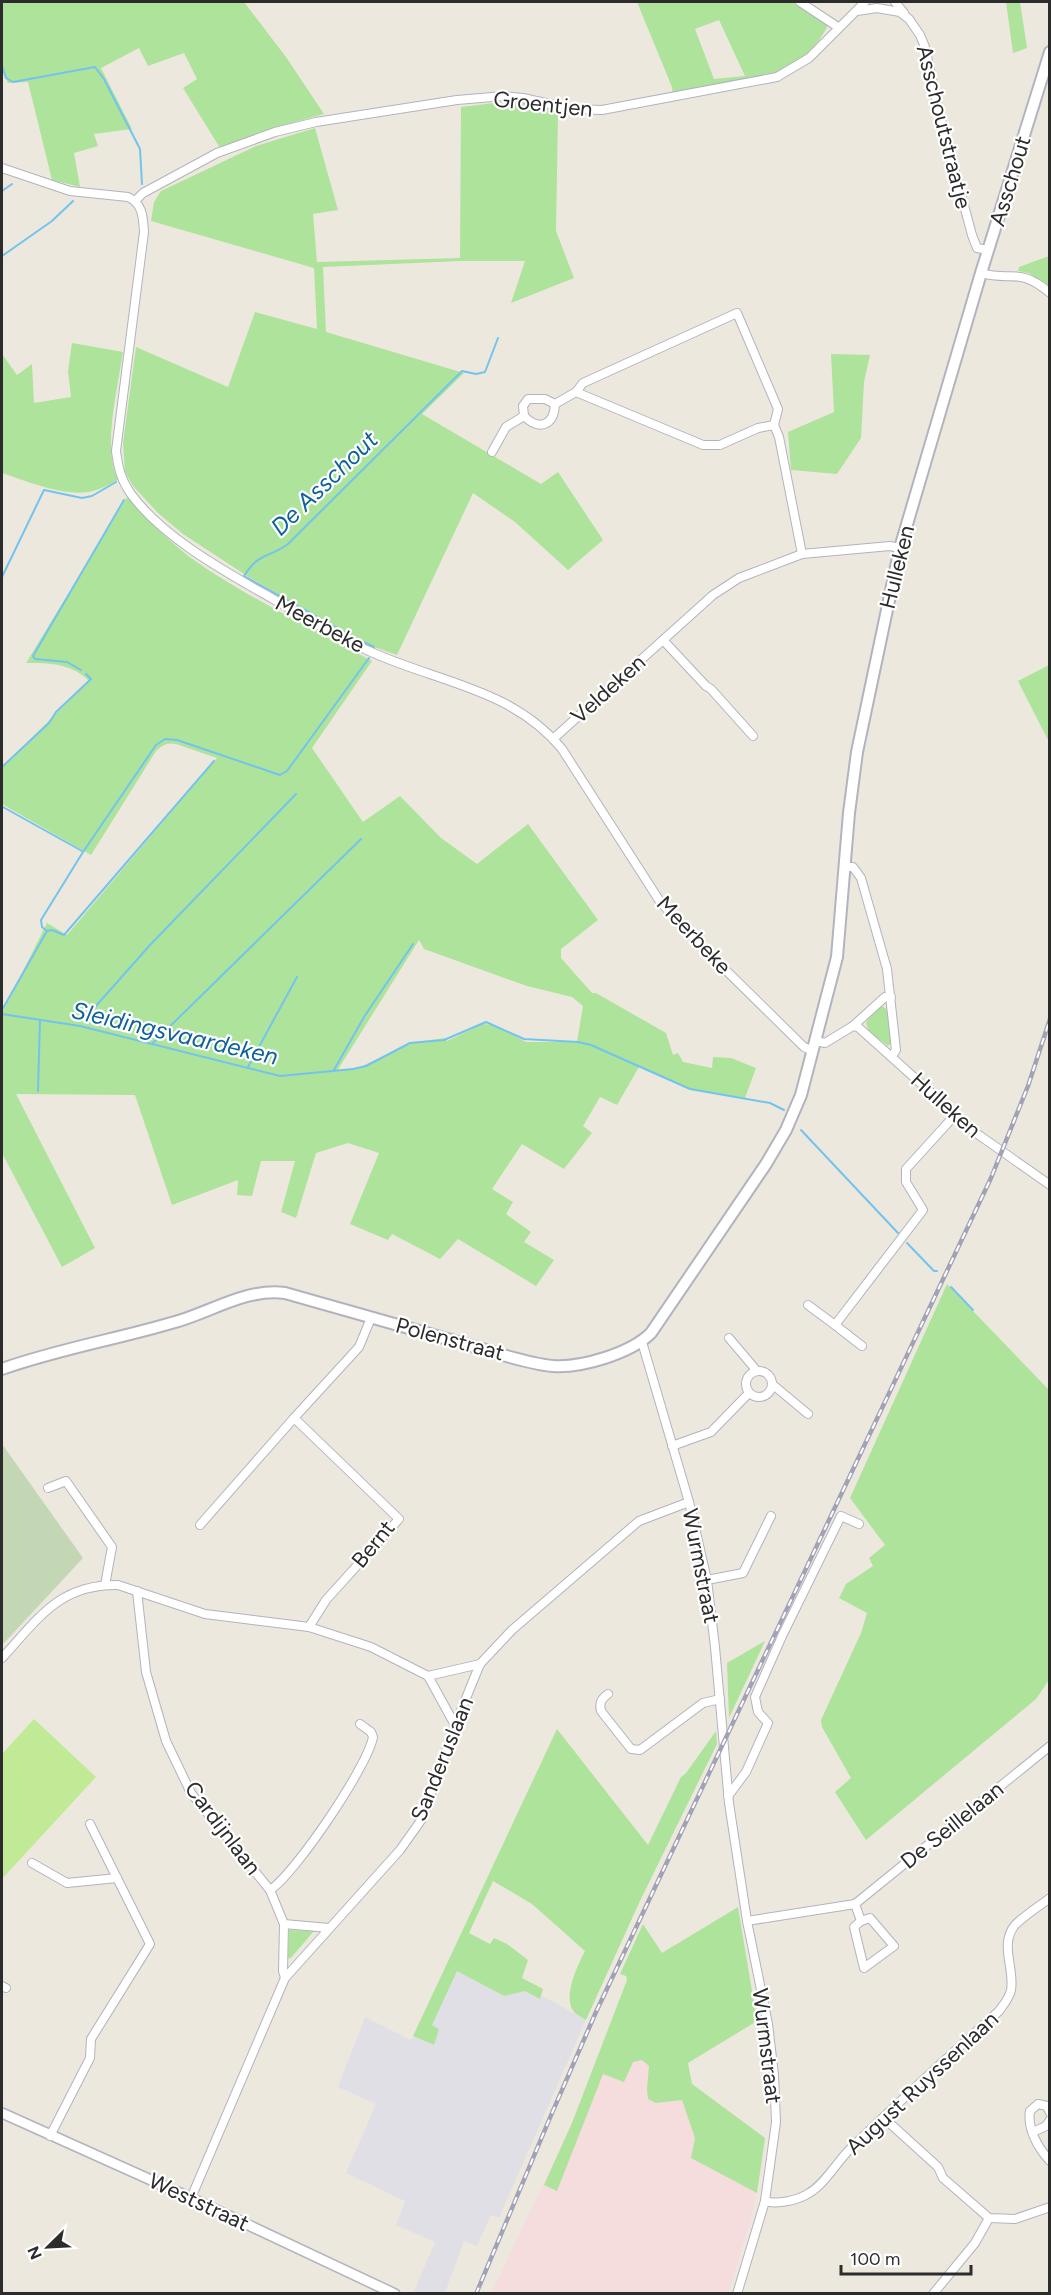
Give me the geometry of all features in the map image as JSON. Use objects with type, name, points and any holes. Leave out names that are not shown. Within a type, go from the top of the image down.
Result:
[{"type":"main road","name":"Asschout","points":[[981,273],[1049,53]]},
{"type":"main road","name":"Hulleken","points":[[791,1120],[815,1046],[837,957],[850,803],[857,752],[900,548],[981,273]]},
{"type":"main road","name":"Polenstraat","points":[[2,1369],[179,1321],[260,1292],[285,1293],[497,1353],[553,1366],[612,1355],[642,1342],[659,1323],[766,1164],[791,1120]]},
{"type":"street","points":[[800,2],[838,27]]},
{"type":"street","name":"Groentjen","points":[[136,200],[143,193],[218,153],[275,132],[316,122],[457,100],[504,96],[572,109],[602,110],[777,77],[809,58],[866,2]]},
{"type":"street","points":[[894,2],[909,19]]},
{"type":"street","name":"Asschoutstraatje","points":[[856,11],[890,9],[900,12],[909,19],[921,35],[972,235],[977,248],[988,250]]},
{"type":"street","points":[[2,168],[70,191],[122,196],[136,200]]},
{"type":"street","name":"Meerbeke","points":[[136,200],[143,217],[144,232],[116,445],[120,476],[131,493],[156,519],[203,559],[370,652],[500,699],[553,739],[669,912],[804,1047],[815,1046]]},
{"type":"street","points":[[981,273],[992,277],[1021,275],[1032,279],[1050,293]]},
{"type":"street","points":[[555,404],[576,392],[583,383],[737,313],[778,409],[774,425],[779,437],[802,554]]},
{"type":"street","points":[[576,392],[703,445],[720,445],[758,428],[774,425]]},
{"type":"street","points":[[528,399],[545,399],[555,404],[555,414],[545,424],[530,422],[524,416],[523,406],[528,399]]},
{"type":"street","points":[[492,452],[506,427],[524,416]]},
{"type":"street","name":"Veldeken","points":[[553,739],[713,595],[739,578],[802,554],[890,546],[900,548]]},
{"type":"street","name":"Veldeken","points":[[663,640],[753,736]]},
{"type":"street","name":"Hulleken","points":[[845,867],[853,867],[861,878],[887,969],[896,1050],[892,1056]]},
{"type":"street","points":[[815,1046],[825,1043],[853,1026],[885,997],[891,997]]},
{"type":"street","name":"Hulleken","points":[[853,1026],[866,1032],[955,1115],[1002,1153],[1050,1185]]},
{"type":"street","points":[[835,1325],[921,1215],[922,1206],[906,1182],[906,1169],[955,1115]]},
{"type":"street","points":[[808,1305],[862,1346]]},
{"type":"street","points":[[200,1525],[359,1347],[371,1318]]},
{"type":"street","points":[[729,1338],[757,1371]]},
{"type":"street","name":"Wurmstraat","points":[[642,1342],[688,1502],[707,1580],[728,1797],[747,1921],[768,2024],[774,2075],[776,2122],[765,2201],[737,2294]]},
{"type":"street","points":[[772,1384],[764,1396],[755,1396],[749,1393],[746,1379],[757,1371],[766,1373],[772,1384],[808,1414]]},
{"type":"street","points":[[672,1446],[711,1432],[749,1393]]},
{"type":"street","name":"Bernt","points":[[294,1418],[399,1519],[326,1600],[309,1627]]},
{"type":"street","points":[[48,1488],[66,1481],[112,1547],[105,1585]]},
{"type":"street","name":"Sanderuslaan","points":[[191,2198],[285,1978],[400,1850],[422,1819],[455,1725],[480,1664],[512,1630],[639,1521],[688,1502]]},
{"type":"street","points":[[707,1580],[743,1573],[771,1516]]},
{"type":"street","points":[[728,1797],[746,1772],[768,1723],[758,1712],[755,1697],[815,1566],[841,1516],[859,1524]]},
{"type":"street","points":[[2,1657],[51,1604],[74,1592],[105,1585],[118,1585],[204,1614],[309,1627],[371,1647],[428,1676],[455,1725]]},
{"type":"street","name":"Cardijnlaan","points":[[137,1591],[146,1672],[166,1741],[191,1792],[270,1890],[284,1924],[283,1971],[285,1978]]},
{"type":"street","points":[[428,1676],[480,1664]]},
{"type":"street","points":[[608,1694],[600,1704],[601,1711],[631,1749],[640,1750],[703,1703],[720,1700]]},
{"type":"street","name":"Cardijnlaan","points":[[270,1890],[278,1885],[305,1853],[356,1773],[373,1737],[371,1732],[360,1724]]},
{"type":"street","name":"De Seillelaan","points":[[855,1904],[1050,1746]]},
{"type":"street","points":[[50,2136],[90,2058],[91,2039],[150,1944],[90,1824]]},
{"type":"street","points":[[32,1863],[67,1883],[117,1878]]},
{"type":"street","name":"August Ruyssenlaan","points":[[765,2201],[771,2203],[800,2198],[811,2193],[848,2151],[999,2011],[1008,2000],[1012,1989],[1007,1947],[1014,1926],[1050,1899]]},
{"type":"street","points":[[747,1921],[855,1904],[861,1921]]},
{"type":"street","points":[[870,1918],[894,1946],[864,1968],[854,1927],[861,1921],[870,1918]]},
{"type":"street","points":[[284,1924],[329,1928]]},
{"type":"street","points":[[1050,2113],[1047,2106],[1038,2104],[1030,2111],[1028,2120],[1039,2148],[1050,2161]]},
{"type":"street","name":"Weststraat","points":[[2,2113],[191,2198],[395,2294]]},
{"type":"street","points":[[884,2118],[938,2167],[943,2178],[989,2218],[1016,2219],[1050,2207]]},
{"type":"street","points":[[1033,2133],[1046,2126],[1050,2120]]},
{"type":"street","points":[[933,2294],[975,2243],[989,2218]]},
{"type":"shaded area","points":[[457,1970],[503,1996],[525,1991],[540,1999],[541,1995],[586,2020],[499,2218],[491,2215],[477,2246],[464,2241],[445,2293],[413,2293],[435,2242],[396,2225],[405,2201],[346,2173],[376,2104],[338,2087],[365,2017],[411,2040],[413,2036],[434,2045],[431,2025]]},
{"type":"shaded area","points":[[613,2019],[641,2046],[765,2138],[762,2167],[750,2223],[728,2293],[491,2294],[572,2123]]},
{"type":"green space","points":[[2,2],[244,2],[286,57],[324,114],[273,128],[220,148],[183,88],[197,79],[184,53],[148,66],[139,48],[101,68],[132,129],[94,134],[98,146],[74,153],[80,187],[52,180],[28,82],[8,83],[2,70]]},
{"type":"green space","points":[[637,2],[793,2],[828,25],[816,44],[800,59],[782,70],[761,78],[673,95],[672,87]],"holes":[[[719,20],[745,76],[714,79],[695,29]]]},
{"type":"green space","points":[[1006,2],[1020,2],[1027,48],[1013,53]]},
{"type":"green space","points":[[511,101],[549,108],[558,114],[556,231],[574,278],[511,303],[525,261],[460,261],[323,267],[326,332],[464,373],[422,414],[541,484],[558,472],[603,540],[568,570],[515,522],[473,493],[397,655],[363,643],[247,576],[183,534],[158,513],[133,486],[125,472],[123,443],[136,347],[228,387],[255,312],[317,329],[314,268],[151,221],[154,202],[161,191],[256,146],[315,128],[338,210],[313,214],[317,262],[460,258],[461,107]]},
{"type":"green space","points":[[1049,256],[1049,287],[1029,273],[1018,271],[1019,267]]},
{"type":"green space","points":[[72,343],[123,352],[111,435],[113,467],[118,480],[83,493],[47,488],[2,473],[2,354],[17,375],[32,364],[34,403],[71,397],[68,371]]},
{"type":"green space","points":[[831,354],[870,355],[864,382],[861,438],[837,474],[791,470],[788,432],[834,412]]},
{"type":"green space","points":[[127,497],[191,558],[257,599],[372,661],[312,748],[363,822],[400,796],[441,838],[477,864],[528,824],[598,920],[561,949],[561,958],[592,993],[596,993],[666,1033],[673,1055],[678,1053],[683,1062],[712,1068],[713,1057],[731,1058],[756,1068],[745,1098],[690,1089],[639,1067],[617,1105],[600,1097],[583,1126],[592,1133],[564,1169],[522,1144],[492,1189],[513,1202],[506,1214],[531,1232],[524,1242],[554,1260],[536,1286],[458,1239],[440,1259],[392,1234],[388,1240],[350,1224],[379,1153],[348,1143],[316,1153],[296,1218],[281,1212],[295,1161],[261,1161],[252,1196],[237,1195],[238,1180],[172,1205],[135,1095],[16,1094],[95,1248],[62,1267],[2,1153],[2,1013],[47,923],[67,935],[217,758],[176,744],[161,747],[156,751],[91,855],[2,804],[2,767],[89,681],[67,667],[26,663]],"holes":[[[419,940],[424,949],[527,986],[572,997],[583,1006],[577,1042],[526,1042],[494,1025],[483,1024],[447,1041],[446,1038],[414,1042],[358,1068],[337,1071]]]},
{"type":"green space","points":[[1049,665],[1049,742],[1018,681]]},
{"type":"green space","points":[[882,1006],[889,1011],[892,1042],[888,1046],[869,1031],[866,1023],[870,1015]]},
{"type":"green space","points":[[947,1284],[1049,1390],[1049,1680],[1036,1699],[866,1840],[835,1792],[851,1778],[822,1727],[821,1720],[861,1633],[867,1613],[839,1598],[846,1584],[873,1566],[869,1558],[885,1545],[850,1498]]},
{"type":"green space","points":[[2,1444],[83,1558],[4,1643],[2,1642]]},
{"type":"green space","points":[[765,1641],[729,1718],[727,1663]]},
{"type":"green space","points":[[34,1719],[96,1777],[2,1879],[2,1754]]},
{"type":"green space","points":[[557,1729],[648,1845],[681,1777],[716,1731],[717,1744],[639,1903],[586,2020],[574,2012],[570,1998],[572,1981],[585,1951],[532,1904],[493,1881],[469,1933],[490,1944],[494,1938],[507,1944],[528,1960],[522,1978],[543,1989],[540,1999],[525,1991],[504,1996],[457,1971],[432,2025],[439,2029],[434,2045],[413,2036]]},
{"type":"green space","points":[[738,1907],[757,2021],[688,2063],[692,2084],[765,2138],[757,2193],[691,2158],[695,2138],[682,2100],[656,2103],[648,2099],[649,2066],[642,2060],[633,2062],[624,2082],[603,2074],[557,2191],[544,2185],[572,2123],[627,1980],[626,1976],[620,1974],[643,1924],[662,1953]]},
{"type":"green space","points":[[289,1930],[314,1931],[290,1959],[288,1957]]},
{"type":"waterway","points":[[2,66],[6,78],[13,82],[95,67],[104,79],[140,149],[142,184]]},
{"type":"waterway","points":[[2,191],[12,184]]},
{"type":"waterway","points":[[2,256],[52,221],[73,201]]},
{"type":"waterway","name":"De Asschout","points":[[374,647],[244,576],[249,568],[260,559],[288,544],[462,371],[476,374],[485,372],[498,338]]},
{"type":"waterway","points":[[2,577],[44,490],[82,498],[92,496],[116,482]]},
{"type":"waterway","points":[[81,670],[67,662],[35,659],[33,656],[124,500]]},
{"type":"waterway","name":"De Asschout","points":[[2,1010],[47,931],[42,927],[41,920],[83,852],[156,745],[165,739],[177,740],[280,775],[287,771],[369,658]]},
{"type":"waterway","points":[[2,767],[91,679],[86,674]]},
{"type":"waterway","points":[[47,931],[52,930],[64,935],[214,761]]},
{"type":"waterway","points":[[87,1016],[150,945],[296,794]]},
{"type":"waterway","points":[[3,807],[82,851]]},
{"type":"waterway","points":[[153,1043],[361,839]]},
{"type":"waterway","points":[[334,1070],[364,1017],[413,944]]},
{"type":"waterway","points":[[248,1067],[297,977]]},
{"type":"waterway","name":"Sleidingsvaardeken","points":[[2,1014],[80,1026],[280,1076],[366,1066],[410,1043],[444,1040],[486,1022],[524,1039],[578,1042],[591,1045],[690,1089],[770,1103],[784,1110]]},
{"type":"waterway","points":[[38,1091],[40,1020]]},
{"type":"waterway","name":"Sleidingsvaardeken","points":[[801,1130],[898,1233]]},
{"type":"waterway","name":"Sleidingsvaardeken","points":[[907,1243],[934,1271],[937,1271]]},
{"type":"waterway","name":"Sleidingsvaardeken","points":[[951,1287],[973,1310]]},
{"type":"railway","points":[[476,2294],[596,2012],[991,1178],[1028,1086],[1050,1019]]}]
